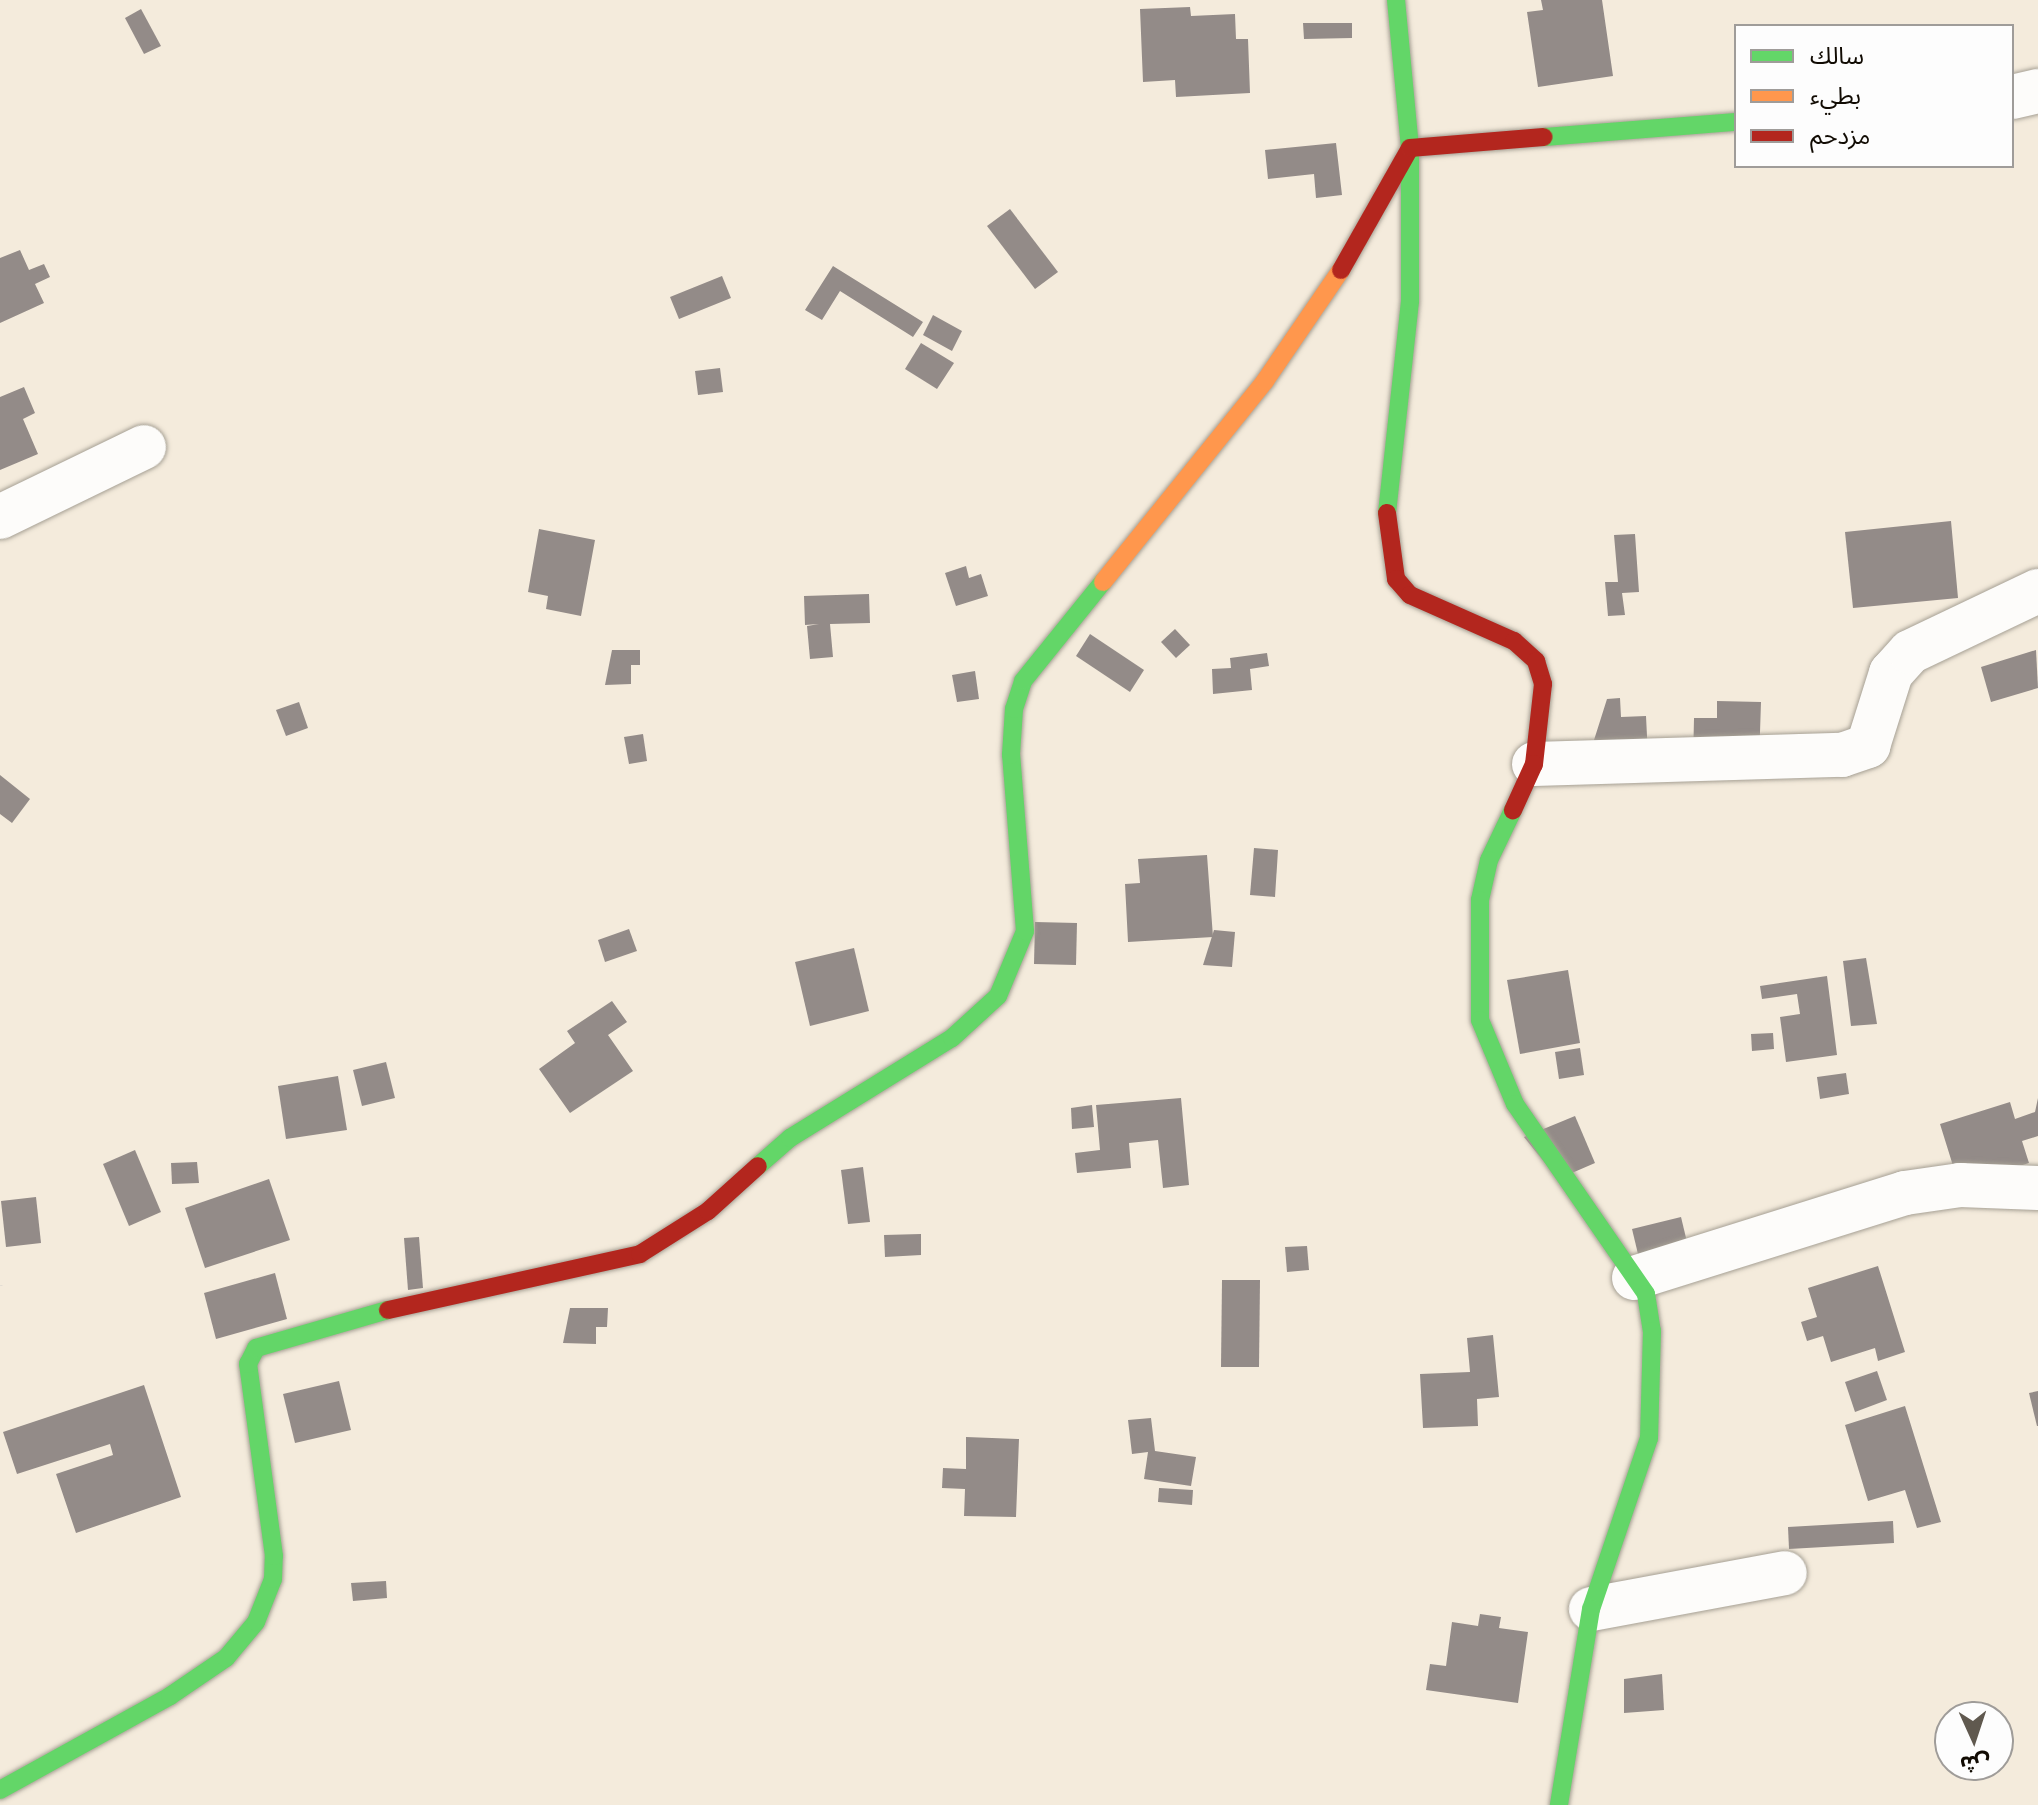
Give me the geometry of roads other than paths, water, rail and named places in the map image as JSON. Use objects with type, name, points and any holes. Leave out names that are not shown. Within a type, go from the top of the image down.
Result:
[{"type":"street","points":[[1396,0],[1410,148],[1410,301],[1387,510],[1390,554],[1396,579],[1410,595],[1514,641],[1536,661],[1543,684],[1534,764],[1489,860],[1480,900],[1480,1020],[1515,1104],[1646,1294],[1652,1331],[1649,1438],[1591,1609],[1559,1805]]},
{"type":"street","points":[[2014,97],[2038,91]]},
{"type":"street","points":[[1410,148],[1734,122]]},
{"type":"street","points":[[0,1790],[170,1696],[226,1658],[256,1622],[273,1579],[274,1556],[248,1364],[256,1348],[350,1318],[640,1254],[708,1211],[790,1138],[952,1038],[998,996],[1025,931],[1011,755],[1014,709],[1023,681],[1265,381],[1332,285],[1410,148]]},
{"type":"street","points":[[0,517],[144,447]]},
{"type":"street","points":[[1534,764],[1842,755],[1868,746],[1891,673],[1910,652],[2038,591]]},
{"type":"street","points":[[1634,1278],[1905,1193],[1960,1185],[2038,1188]]},
{"type":"street","points":[[1591,1609],[1785,1573]]}]
